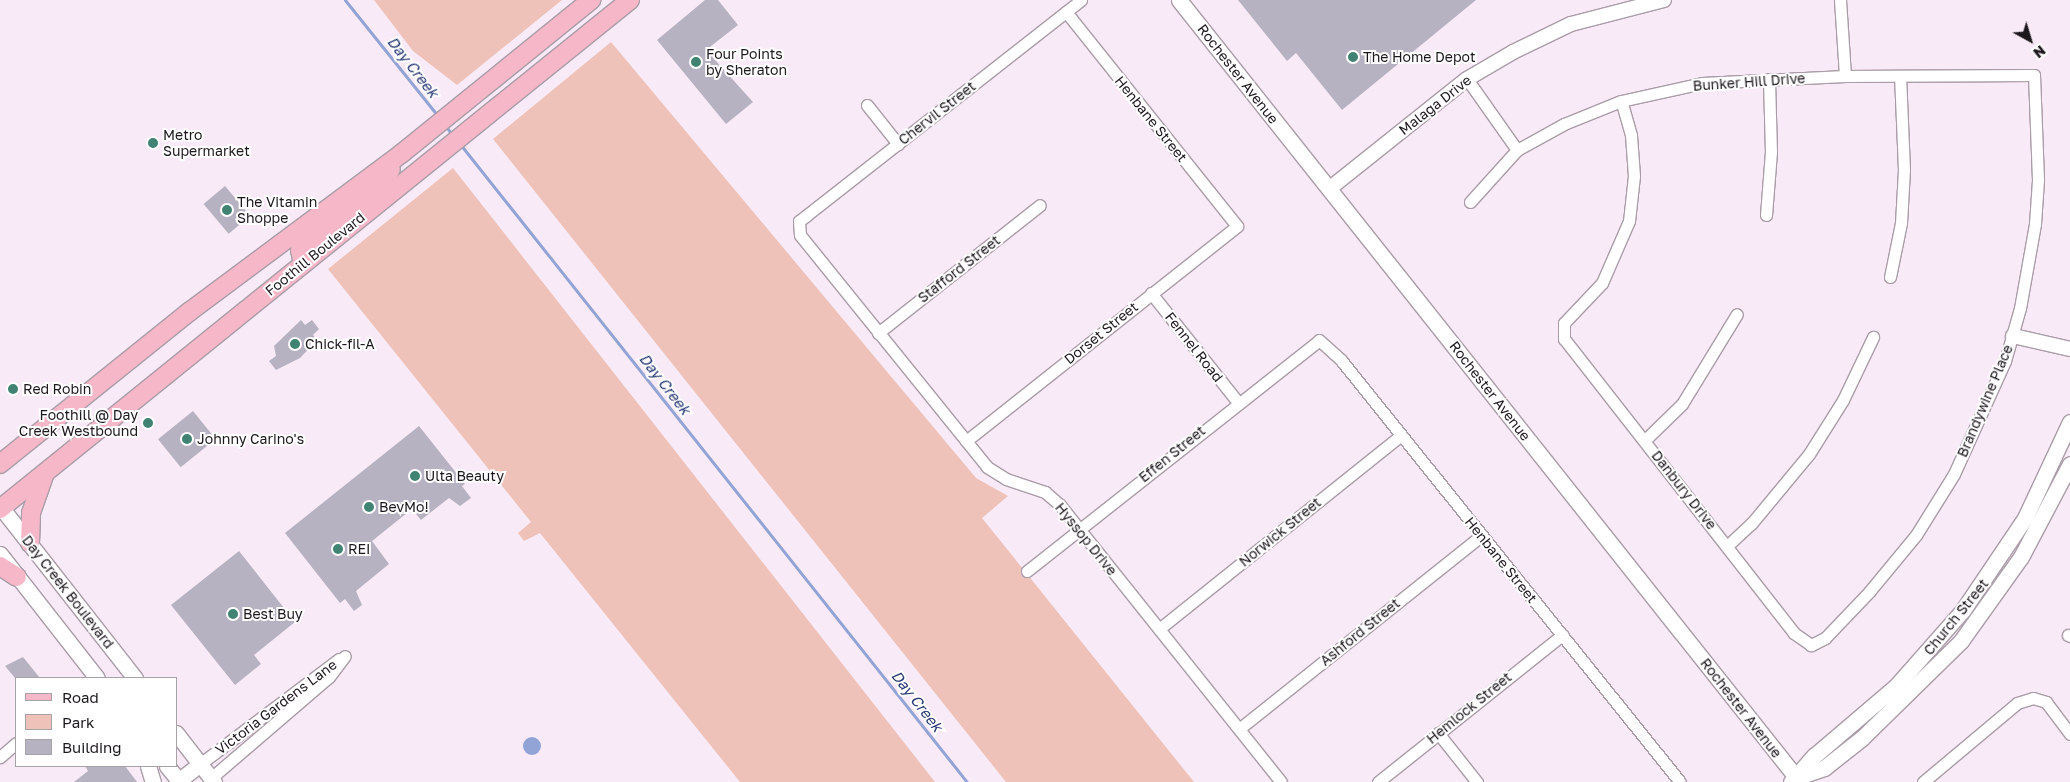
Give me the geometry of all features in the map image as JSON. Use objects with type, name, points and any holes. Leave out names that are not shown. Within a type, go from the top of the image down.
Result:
[{"type":"main road","name":"Foothill Boulevard","points":[[0,464],[189,312],[401,154],[590,0]]},
{"type":"main road","name":"Foothill Boulevard","points":[[0,507],[46,472],[630,0]]},
{"type":"main road","name":"Rochester Avenue","points":[[1179,0],[1796,780]]},
{"type":"main road","points":[[303,264],[300,250],[383,181],[401,154]]},
{"type":"main road","name":"Church Street","points":[[1796,780],[1814,756],[1896,686],[1983,584],[2025,518],[2070,422]]},
{"type":"main road","name":"Church Street","points":[[1796,780],[1824,768],[1862,738],[1961,641],[2021,557],[2070,464]]},
{"type":"main road","points":[[30,543],[31,513],[46,472]]},
{"type":"main road","name":"Day Creek Boulevard","points":[[0,507],[133,677]]},
{"type":"main road","points":[[0,554],[95,677]]},
{"type":"main road","points":[[0,566],[18,577]]},
{"type":"main road","points":[[178,736],[211,781]]},
{"type":"main road","name":"Victoria Gardens Lane","points":[[178,781],[200,764]]},
{"type":"main road","points":[[148,767],[153,782]]},
{"type":"main road","points":[[168,767],[178,781]]},
{"type":"street","name":"Chervil Street","points":[[798,228],[807,215],[1080,0]]},
{"type":"street","name":"Malaga Drive","points":[[1330,189],[1467,79],[1571,24],[1664,0]]},
{"type":"street","points":[[1840,0],[1845,76]]},
{"type":"street","name":"Henbane Street","points":[[1066,12],[1237,226]]},
{"type":"street","name":"Bunker Hill Drive","points":[[1470,202],[1516,150],[1564,124],[1621,101],[1702,83],[1845,76],[2034,75]]},
{"type":"street","name":"Brandywine Place","points":[[1812,645],[1825,638],[1847,616],[1916,535],[1954,474],[1988,404],[2013,336],[2035,224],[2038,180],[2034,75]]},
{"type":"street","points":[[1890,277],[1901,223],[1904,170],[1900,76]]},
{"type":"street","points":[[1467,79],[1516,150]]},
{"type":"street","points":[[1766,215],[1772,152],[1769,79]]},
{"type":"street","name":"Danbury Drive","points":[[1621,101],[1631,135],[1634,166],[1629,221],[1602,283],[1564,323],[1563,330],[1569,349],[1645,440],[1794,633],[1812,645]]},
{"type":"street","points":[[867,105],[898,144]]},
{"type":"street","name":"Stafford Street","points":[[878,333],[1040,204]]},
{"type":"street","name":"Dorset Street","points":[[966,442],[1237,226]]},
{"type":"street","name":"Hyssop Drive","points":[[798,228],[878,333],[966,442],[996,474],[1045,492],[1079,528],[1281,782]]},
{"type":"street","name":"Fennel Road","points":[[1151,293],[1237,401]]},
{"type":"street","points":[[1645,440],[1682,404],[1736,314]]},
{"type":"street","points":[[2013,336],[2070,349]]},
{"type":"street","points":[[1727,546],[1751,524],[1809,454],[1842,400],[1872,337]]},
{"type":"street","name":"Henbane Street","points":[[1319,340],[1332,349],[1680,782]]},
{"type":"street","name":"Effen Street","points":[[1027,571],[1237,401],[1319,340]]},
{"type":"street","name":"Norwick Street","points":[[1159,629],[1401,435]]},
{"type":"street","name":"Ashford Street","points":[[1239,729],[1481,536]]},
{"type":"street","name":"Hemlock Street","points":[[1378,782],[1562,635]]},
{"type":"street","name":"Victoria Gardens Lane","points":[[200,764],[345,656],[329,677],[211,781]]},
{"type":"street","points":[[1923,782],[2017,703],[2033,698],[2046,702],[2070,734]]},
{"type":"street","points":[[1438,733],[1477,782]]},
{"type":"street","points":[[0,757],[15,744]]},
{"type":"green space","points":[[374,0],[562,0],[457,85],[413,51]]},
{"type":"green space","points":[[611,42],[976,478],[1008,496],[982,518],[1194,782],[1006,782],[493,139]]},
{"type":"green space","points":[[453,168],[935,782],[740,782],[540,533],[524,541],[518,533],[531,522],[328,269]]},
{"type":"water","points":[[532,737],[538,740],[541,746],[538,752],[532,755],[526,752],[523,746],[526,740]]},
{"type":"building","name":"Four Points by Sheraton","points":[[705,0],[718,0],[738,25],[706,50],[753,102],[726,124],[657,40]]},
{"type":"building","name":"The Home Depot","points":[[1238,0],[1476,0],[1342,110],[1296,53],[1287,61]]},
{"type":"building","name":"The Vitamin Shoppe","points":[[225,186],[250,216],[229,234],[204,204]]},
{"type":"building","name":"Chick-fil-A","points":[[301,320],[305,325],[312,320],[319,329],[313,335],[317,340],[300,358],[276,370],[269,361],[276,356],[274,346]]},
{"type":"building","name":"Johnny Carino's","points":[[193,411],[216,439],[181,467],[158,439]]},
{"type":"building","points":[[419,426],[465,484],[462,486],[471,498],[460,506],[449,498],[421,520],[412,509],[372,541],[389,564],[356,591],[362,605],[354,611],[345,599],[340,603],[285,533]]},
{"type":"building","name":"Best Buy","points":[[239,551],[295,622],[254,655],[261,664],[235,685],[171,605]]},
{"type":"building","points":[[23,657],[39,677],[15,678],[5,666]]},
{"type":"building","points":[[86,767],[126,767],[137,782],[74,782],[88,771]]},
{"type":"waterway","name":"Day Creek","points":[[345,0],[438,116]]},
{"type":"waterway","name":"Day Creek","points":[[445,125],[453,136]]},
{"type":"waterway","name":"Day Creek","points":[[460,144],[967,782]]},
{"type":"place","name":"The Home Depot","points":[[1353,57]]},
{"type":"place","name":"Four Points by Sheraton","points":[[696,62]]},
{"type":"place","name":"Metro Supermarket","points":[[153,143]]},
{"type":"place","name":"The Vitamin Shoppe","points":[[227,210]]},
{"type":"place","name":"Chick-fil-A","points":[[295,344]]},
{"type":"place","name":"Red Robin","points":[[13,389]]},
{"type":"place","name":"Foothill @ Day Creek Westbound","points":[[148,423]]},
{"type":"place","name":"Johnny Carino's","points":[[187,439]]},
{"type":"place","name":"Ulta Beauty","points":[[415,476]]},
{"type":"place","name":"BevMo!","points":[[369,507]]},
{"type":"place","name":"REI","points":[[338,549]]},
{"type":"place","name":"Best Buy","points":[[233,614]]}]
